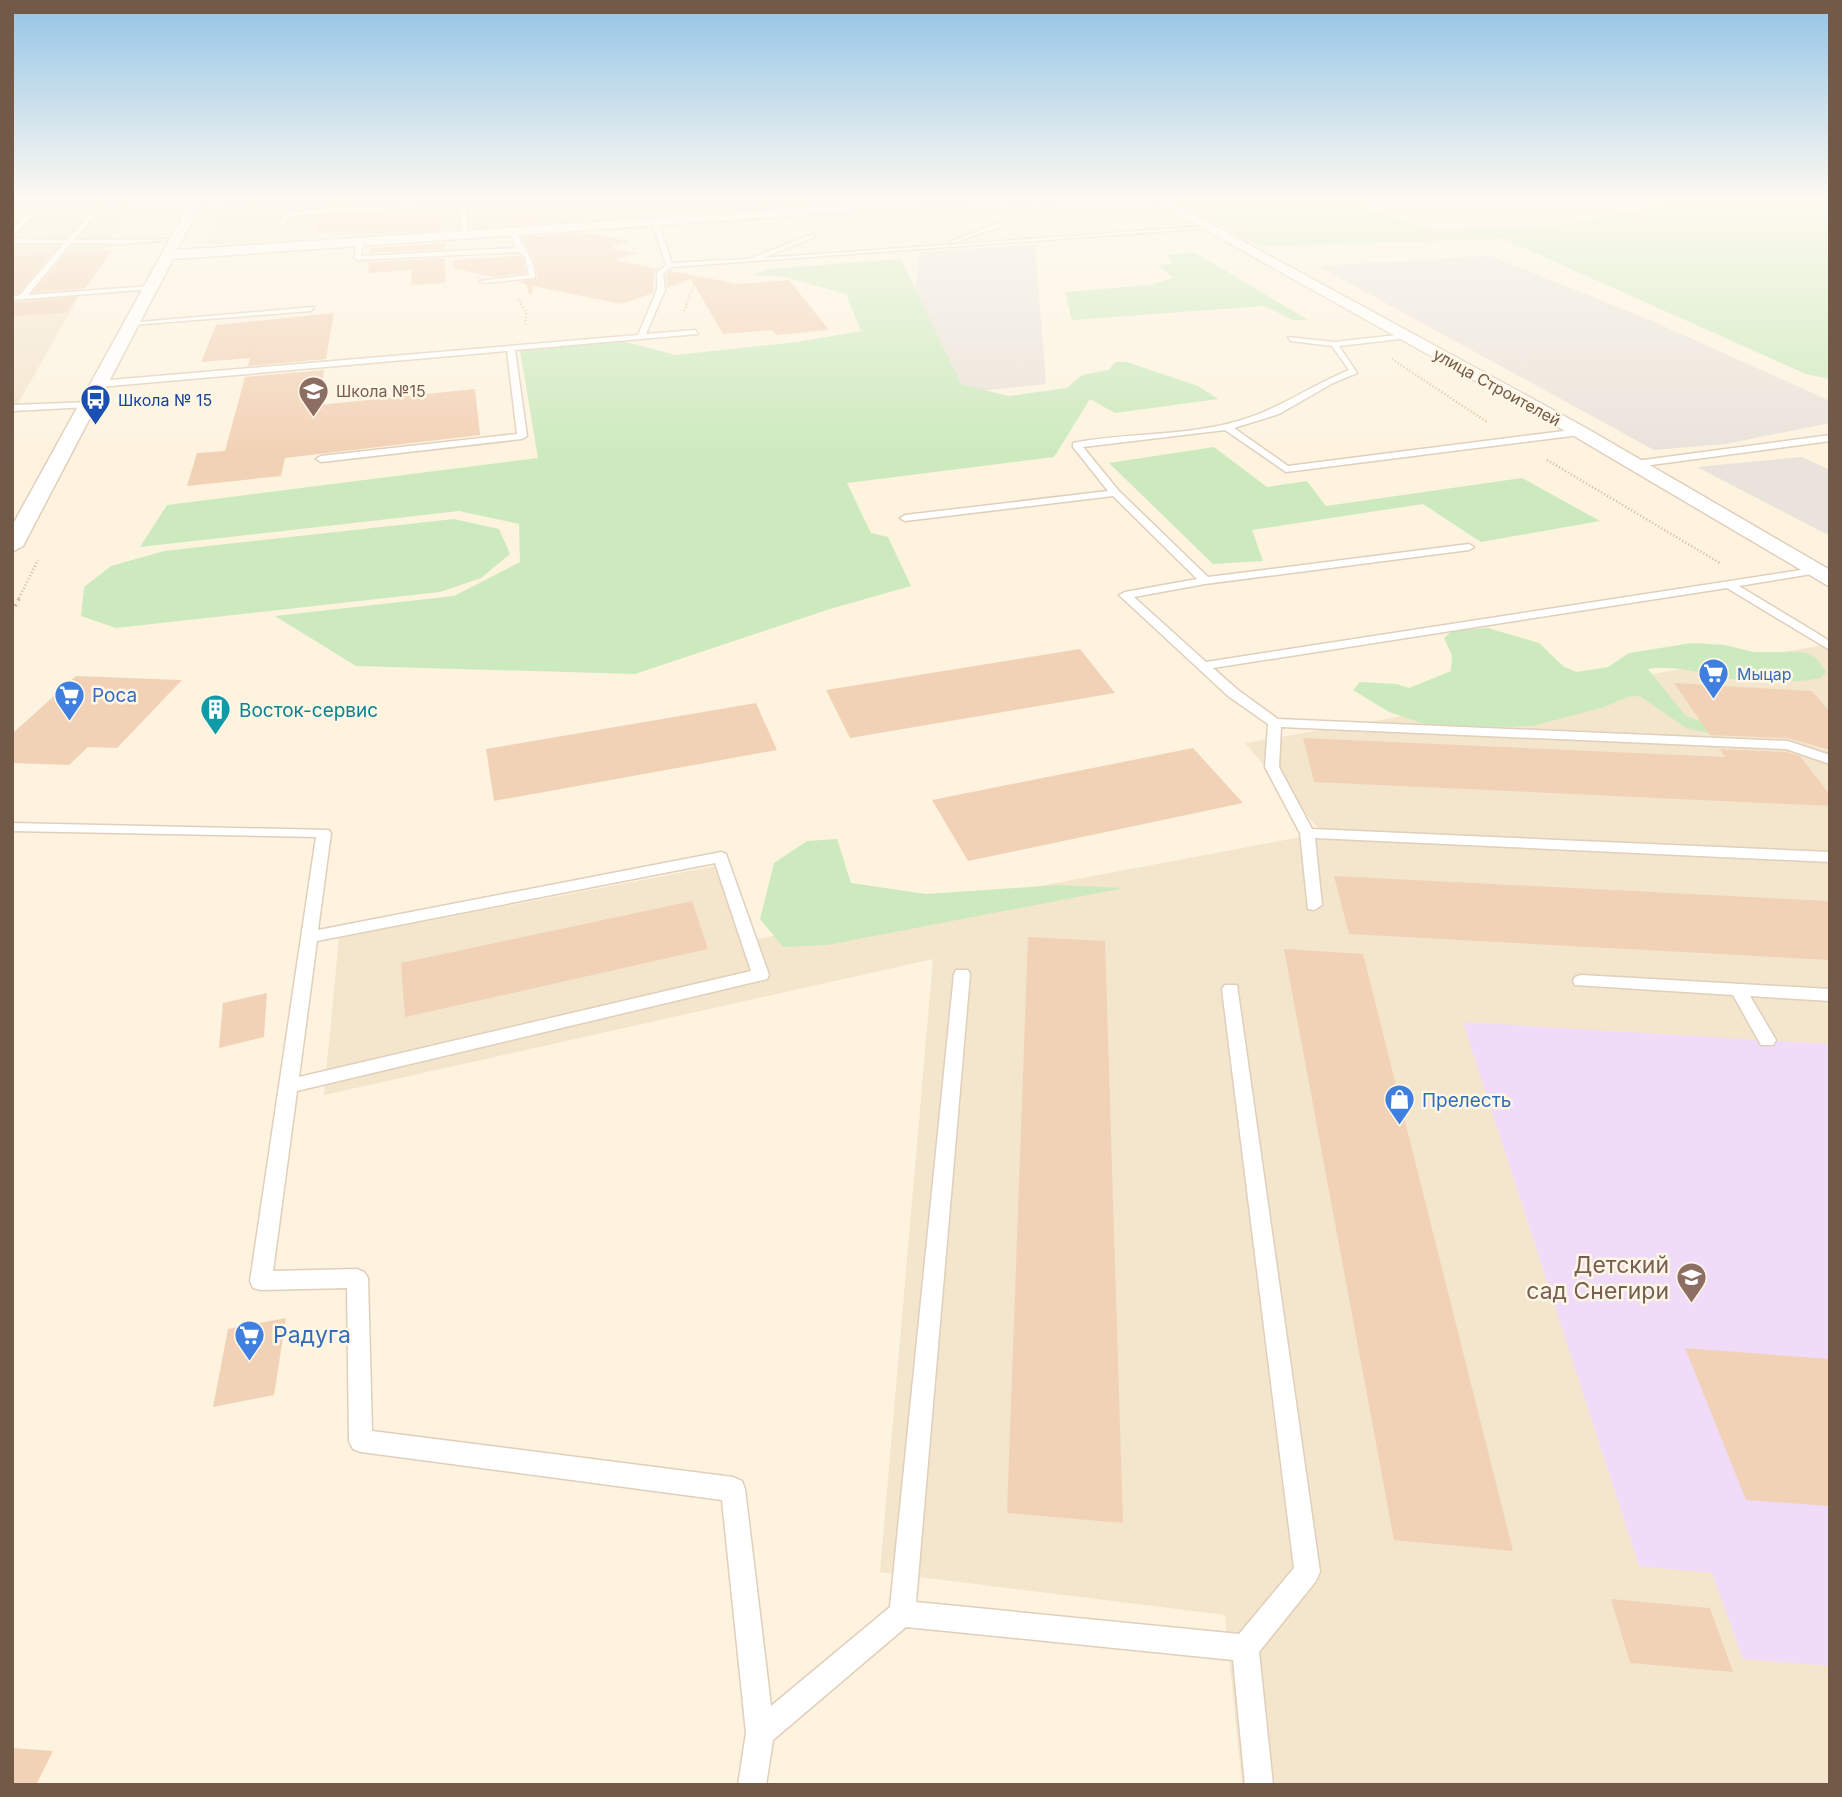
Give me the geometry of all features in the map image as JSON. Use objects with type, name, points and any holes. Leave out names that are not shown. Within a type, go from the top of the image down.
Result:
[{"type":"street","points":[[12,546],[152,285]]},
{"type":"street","name":"улица Строителей","points":[[1313,285],[1580,432],[1822,575]]},
{"type":"lane","points":[[22,297],[32,285]]},
{"type":"lane","points":[[640,337],[662,290],[661,285]]},
{"type":"lane","points":[[12,298],[150,288]]},
{"type":"lane","points":[[132,323],[312,309]]},
{"type":"lane","points":[[99,384],[695,332]]},
{"type":"lane","points":[[1291,339],[1334,344],[1406,336]]},
{"type":"lane","points":[[1205,581],[1115,493],[1076,445],[1227,427],[1276,412],[1330,381],[1354,371],[1334,344]]},
{"type":"lane","points":[[321,459],[522,436],[512,349]]},
{"type":"lane","points":[[12,408],[88,404]]},
{"type":"lane","points":[[1227,427],[1286,469],[1580,432]]},
{"type":"lane","points":[[1636,464],[1830,438]]},
{"type":"lane","points":[[905,518],[1115,493]]},
{"type":"lane","points":[[1469,547],[1205,581],[1125,595],[1233,693],[1275,723],[1787,745],[1830,760]]},
{"type":"lane","points":[[1205,666],[1728,584],[1822,575]]},
{"type":"lane","points":[[1728,584],[1830,646]]},
{"type":"lane","points":[[1275,723],[1272,767],[1307,833],[1314,905]]},
{"type":"lane","points":[[12,827],[324,834],[261,1281],[357,1278],[361,1441],[733,1489],[760,1733],[752,1785]]},
{"type":"lane","points":[[1307,833],[1830,856]]},
{"type":"lane","points":[[288,1086],[761,975],[721,858],[309,937]]},
{"type":"lane","points":[[760,1733],[902,1614],[962,974]]},
{"type":"lane","points":[[1581,981],[1830,995]]},
{"type":"lane","points":[[1231,989],[1307,1572],[1245,1648],[1259,1785]]},
{"type":"lane","points":[[1738,990],[1767,1040]]},
{"type":"lane","points":[[902,1614],[1245,1648]]},
{"type":"path","points":[[499,285],[500,289],[518,299],[526,313],[523,348]]},
{"type":"path","points":[[1515,440],[1750,581]]},
{"type":"shaded area","points":[[12,285],[85,285],[12,414]]},
{"type":"shaded area","points":[[915,285],[1038,285],[1046,384],[899,400]]},
{"type":"shaded area","points":[[1352,285],[1562,285],[1650,320],[1830,401],[1830,423],[1726,444],[1654,450]]},
{"type":"shaded area","points":[[1802,457],[1830,470],[1830,536],[1697,467]]},
{"type":"shaded area","points":[[1830,644],[1830,1785],[1242,1785],[1225,1615],[880,1572],[933,959],[324,1095],[339,938],[721,865],[742,942],[1322,833],[1245,743]]},
{"type":"shaded area","name":"Детский сад Снегири","points":[[1463,1022],[1830,1044],[1830,1666],[1743,1659],[1712,1573],[1639,1566]]},
{"type":"green space","points":[[813,285],[913,285],[961,384],[1008,396],[1067,388],[1082,375],[1109,370],[1115,362],[1127,362],[1198,386],[1218,399],[1115,413],[1090,399],[1054,457],[847,483],[871,533],[888,537],[911,586],[830,609],[635,674],[356,666],[275,616],[454,596],[520,562],[519,524],[459,511],[140,547],[167,505],[538,458],[520,351],[622,341],[676,355],[797,342],[861,331],[846,294]]},
{"type":"green space","points":[[1150,285],[1249,285],[1308,320],[1292,320],[1265,306],[1072,320],[1065,292]]},
{"type":"green space","points":[[1607,285],[1830,285],[1830,379],[1806,374]]},
{"type":"green space","points":[[1214,447],[1267,487],[1307,481],[1326,506],[1522,478],[1600,521],[1481,542],[1423,504],[1252,530],[1263,561],[1213,564],[1109,463]]},
{"type":"green space","points":[[454,519],[499,529],[510,554],[481,578],[440,592],[116,628],[81,616],[84,587],[111,566],[164,551]]},
{"type":"green space","points":[[1488,628],[1539,643],[1564,667],[1577,672],[1608,667],[1629,653],[1692,643],[1725,645],[1754,652],[1803,652],[1816,658],[1826,672],[1821,678],[1770,682],[1739,680],[1683,669],[1648,669],[1686,716],[1728,731],[1722,736],[1686,728],[1640,696],[1628,697],[1604,707],[1533,726],[1479,727],[1425,724],[1389,712],[1353,690],[1360,682],[1396,684],[1409,688],[1451,671],[1452,655],[1444,638],[1452,631]]},
{"type":"green space","points":[[837,839],[851,883],[926,894],[1060,885],[1124,888],[827,945],[783,947],[760,919],[774,863],[807,841]]},
{"type":"building","points":[[12,285],[26,285],[19,293],[12,293]]},
{"type":"building","points":[[40,285],[87,285],[85,288],[34,292]]},
{"type":"building","points":[[526,285],[653,285],[653,293],[621,304],[533,286],[532,294],[529,294]]},
{"type":"building","points":[[694,285],[793,285],[829,330],[776,335],[772,330],[723,334]]},
{"type":"building","points":[[78,297],[65,313],[12,316],[12,303]]},
{"type":"building","points":[[334,313],[326,359],[248,366],[250,358],[201,362],[216,325]]},
{"type":"building","points":[[324,370],[319,405],[475,389],[480,435],[285,458],[281,476],[187,486],[197,453],[225,451],[245,377]]},
{"type":"building","points":[[1080,649],[1115,693],[850,738],[826,690]]},
{"type":"building","name":"Роса","points":[[76,676],[182,680],[117,748],[88,747],[69,765],[12,763],[12,734]]},
{"type":"building","points":[[1674,683],[1812,691],[1830,712],[1830,750],[1788,738],[1710,735]]},
{"type":"building","points":[[756,703],[777,750],[494,801],[486,749]]},
{"type":"building","points":[[1303,738],[1725,757],[1720,749],[1786,752],[1800,756],[1830,795],[1830,806],[1314,782]]},
{"type":"building","points":[[1193,748],[1243,803],[968,861],[932,800]]},
{"type":"building","points":[[1334,876],[1830,901],[1830,960],[1349,934]]},
{"type":"building","points":[[692,901],[708,949],[405,1017],[401,963]]},
{"type":"building","points":[[1028,937],[1105,941],[1123,1523],[1007,1513]]},
{"type":"building","points":[[1284,949],[1363,954],[1513,1551],[1394,1540]]},
{"type":"building","points":[[267,993],[264,1037],[219,1048],[223,1003]]},
{"type":"building","name":"Радуга","points":[[286,1318],[274,1395],[213,1407],[228,1329]]},
{"type":"building","points":[[1685,1348],[1830,1359],[1830,1506],[1746,1500]]},
{"type":"building","points":[[1611,1599],[1710,1608],[1733,1672],[1630,1663]]},
{"type":"building","points":[[12,1748],[53,1751],[36,1785],[12,1785]]},
{"type":"place","name":"Школа №15","points":[[313,418]]},
{"type":"place","name":"Школа № 15","points":[[95,427]]},
{"type":"place","name":"Мыцар","points":[[1714,701]]},
{"type":"place","name":"Роса","points":[[69,722]]},
{"type":"place","name":"Восток-сервис","points":[[216,737]]},
{"type":"place","name":"Прелесть","points":[[1399,1127]]},
{"type":"place","name":"Детский сад Снегири","points":[[1692,1305]]},
{"type":"place","name":"Радуга","points":[[250,1362]]}]
